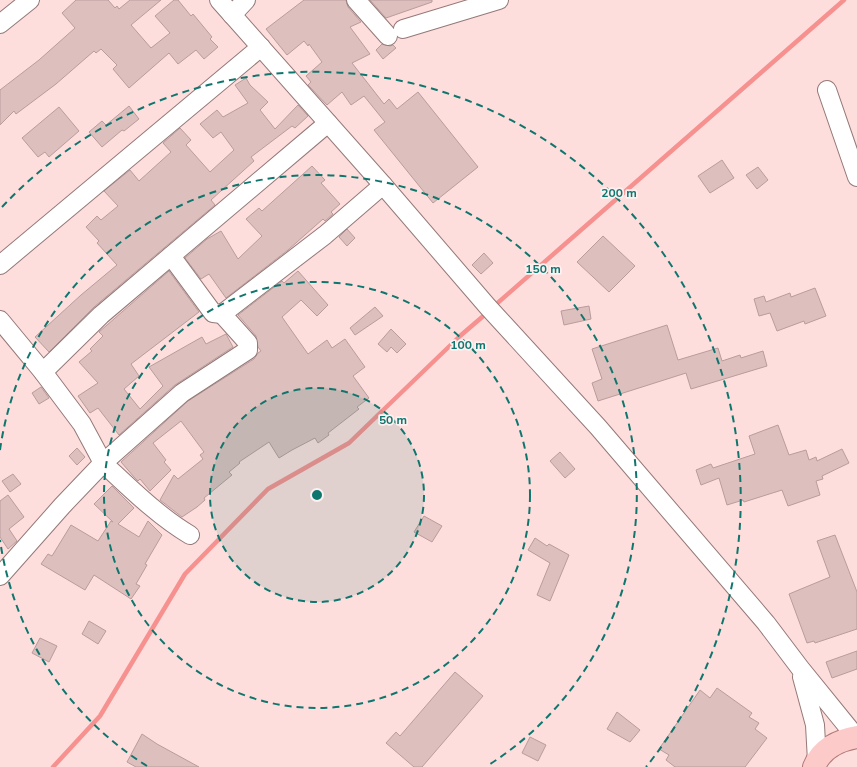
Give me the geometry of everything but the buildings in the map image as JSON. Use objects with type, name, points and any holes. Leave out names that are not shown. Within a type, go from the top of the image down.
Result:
[{"type":"main road","points":[[816,764],[827,749],[840,741],[856,737]]},
{"type":"street","points":[[0,24],[30,0]]},
{"type":"street","points":[[219,0],[383,185],[488,307],[598,427],[766,624],[856,737]]},
{"type":"street","points":[[232,15],[246,0]]},
{"type":"street","points":[[356,0],[395,32],[499,0]]},
{"type":"street","points":[[0,265],[261,47]]},
{"type":"street","points":[[827,90],[857,177]]},
{"type":"street","points":[[43,372],[101,315],[328,123]]},
{"type":"street","points":[[222,314],[325,235],[383,185]]},
{"type":"street","points":[[0,576],[62,506],[103,463],[182,393],[248,350],[248,343],[222,314],[214,313],[171,256]]},
{"type":"street","points":[[0,320],[43,372],[82,424],[103,463],[137,495],[180,529],[190,535]]},
{"type":"street","points":[[800,668],[815,725],[816,764]]},
{"type":"waterway","points":[[493,307],[844,0]]},
{"type":"waterway","points":[[53,767],[100,716],[185,574],[268,489],[349,443],[460,336],[488,312]]}]
